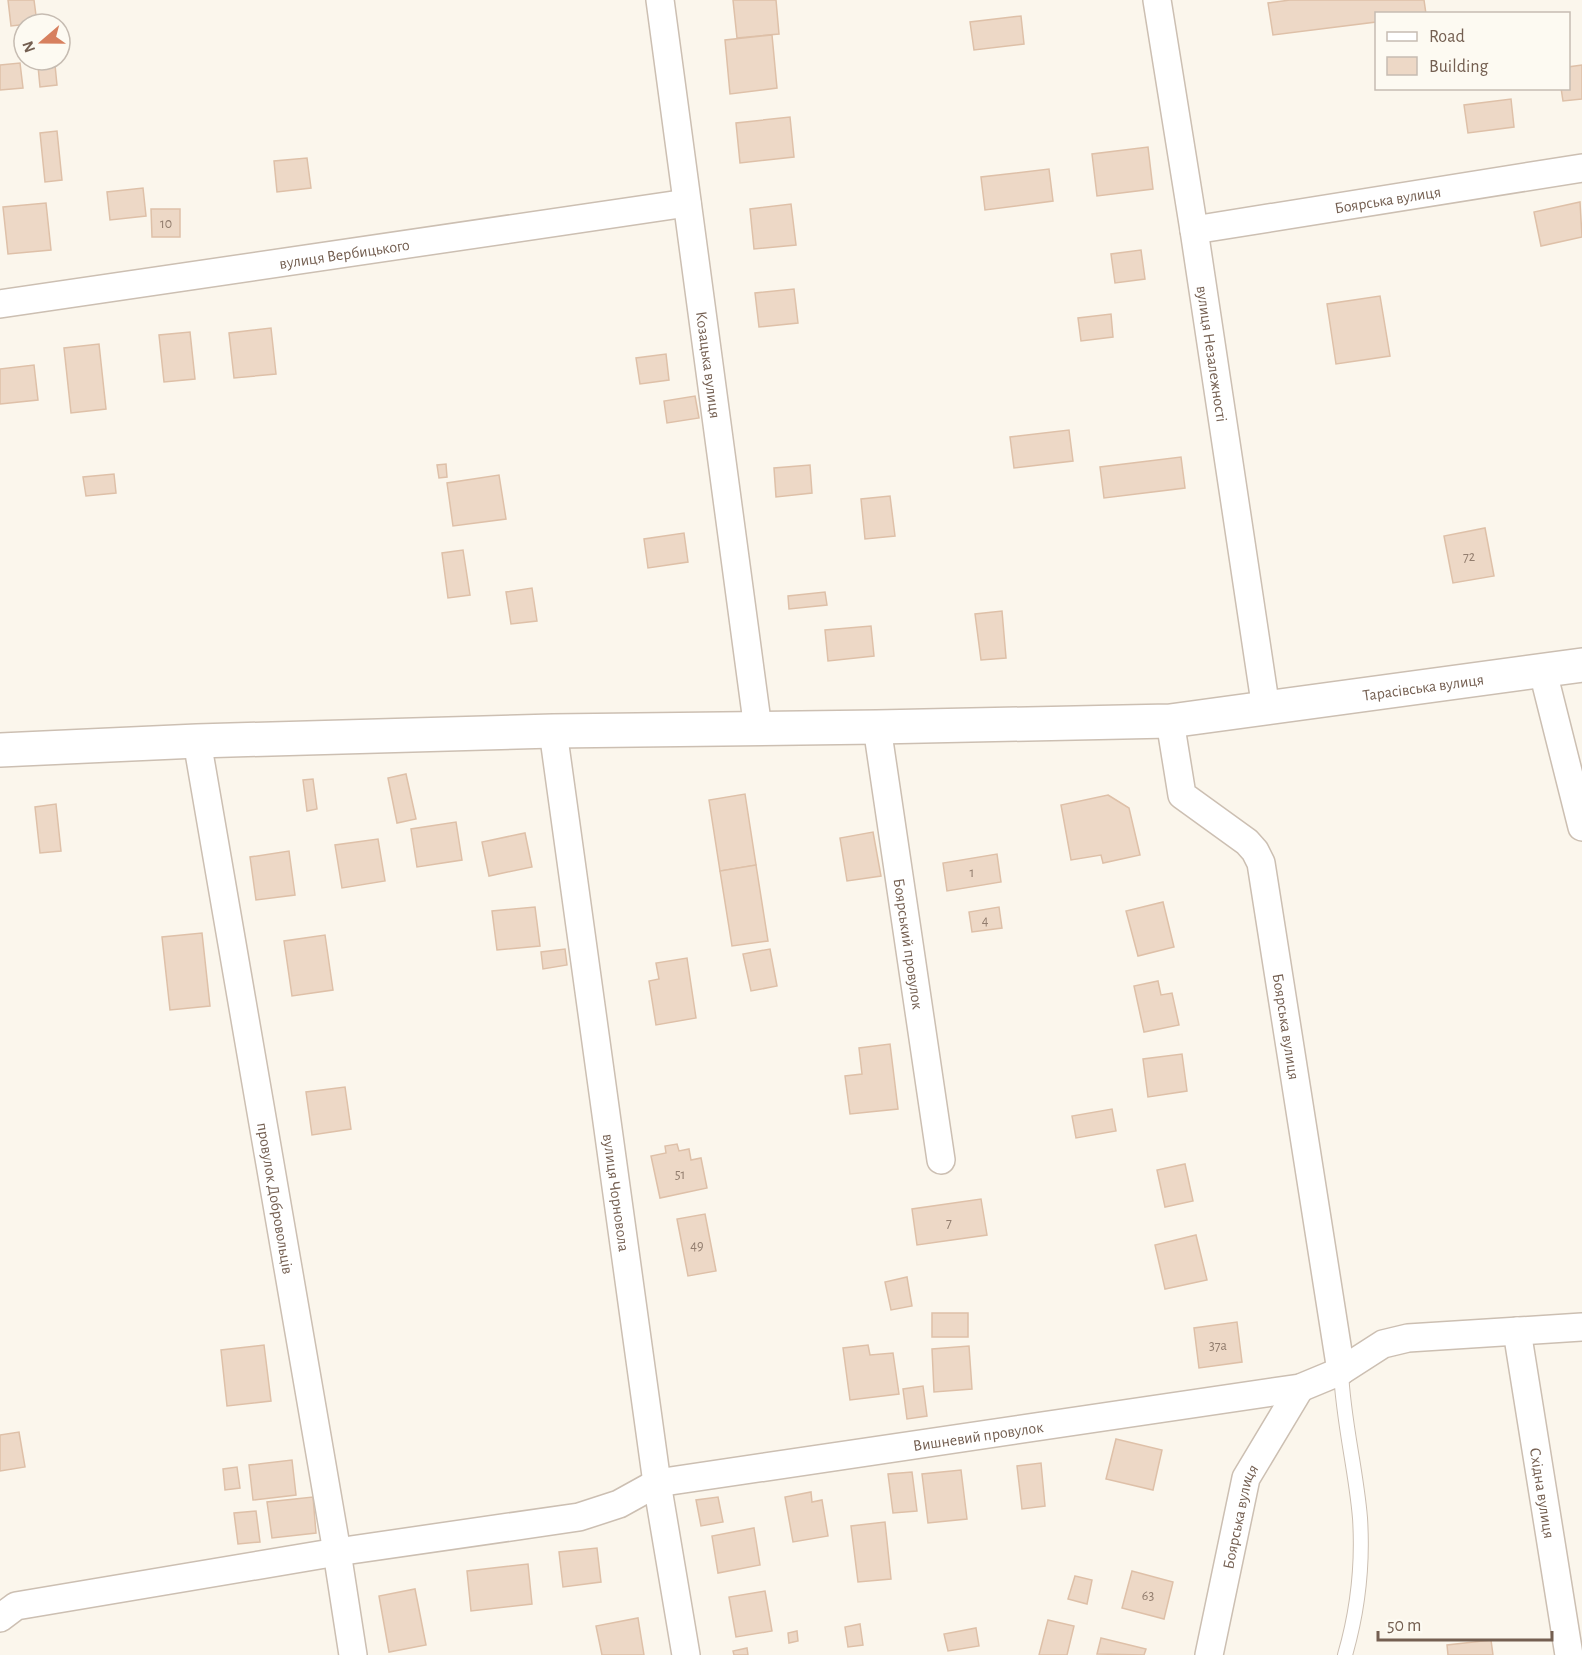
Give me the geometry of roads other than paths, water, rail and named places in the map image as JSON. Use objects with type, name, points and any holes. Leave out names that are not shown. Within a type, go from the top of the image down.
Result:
[{"type":"street","name":"Козацька вулиця","points":[[660,0],[758,729]]},
{"type":"street","name":"вулиця Незалежності","points":[[1157,0],[1266,709]]},
{"type":"street","name":"Боярська вулиця","points":[[1194,230],[1582,168]]},
{"type":"street","name":"вулиця Вербицького","points":[[0,304],[687,203]]},
{"type":"street","name":"Тарасівська вулиця","points":[[0,750],[197,741],[553,731],[1170,721],[1582,665]]},
{"type":"street","points":[[1543,672],[1582,827]]},
{"type":"street","name":"Боярська вулиця","points":[[1170,721],[1182,795],[1247,842],[1255,850],[1261,864],[1341,1371]]},
{"type":"street","name":"Боярський провулок","points":[[877,727],[941,1160]]},
{"type":"street","name":"вулиця Чорновола","points":[[553,731],[657,1483],[686,1655]]},
{"type":"street","name":"провулок Добровольців","points":[[197,741],[338,1552],[353,1655]]},
{"type":"street","name":"Вишневий провулок","points":[[657,1483],[1300,1388],[1341,1371],[1383,1344],[1408,1338],[1582,1327]]},
{"type":"street","name":"Східна вулиця","points":[[1517,1330],[1569,1655]]},
{"type":"street","name":"Боярська вулиця","points":[[1209,1655],[1246,1478],[1300,1388]]},
{"type":"street","points":[[0,1618],[16,1606],[338,1552],[579,1517],[619,1504],[657,1483]]},
{"type":"lane","points":[[1341,1371],[1342,1402],[1360,1516],[1361,1566],[1355,1618],[1345,1655]]}]
